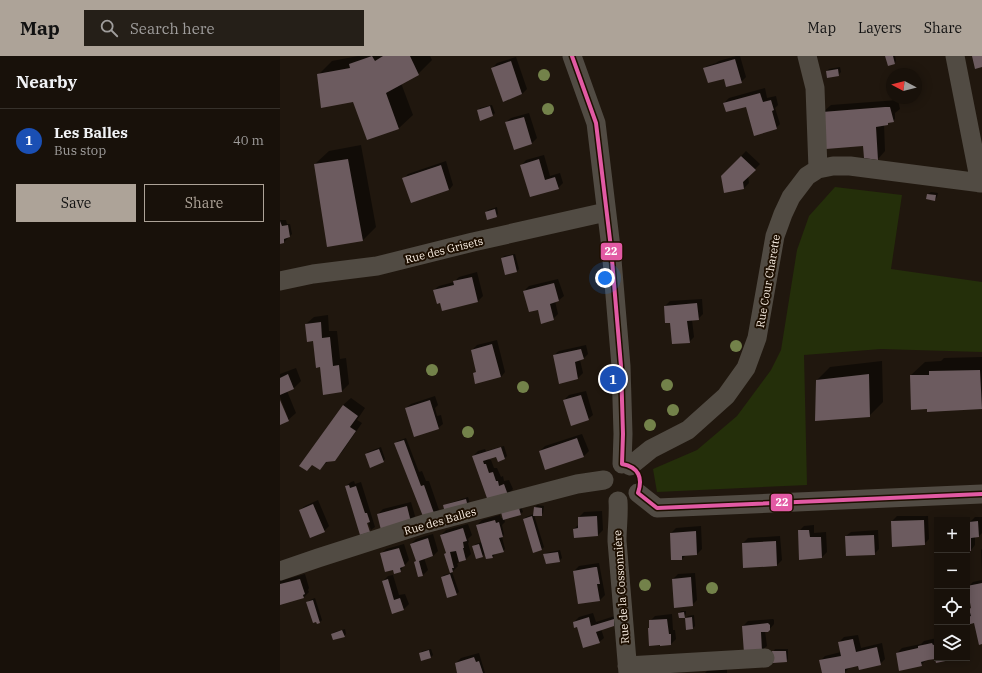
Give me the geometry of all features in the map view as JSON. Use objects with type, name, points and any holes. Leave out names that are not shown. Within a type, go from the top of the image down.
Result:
[{"type":"street","points":[[572,56],[596,123],[611,248],[621,366],[623,434],[626,465]]},
{"type":"street","points":[[807,56],[815,88],[818,169],[833,166],[850,166],[981,183],[955,56]]},
{"type":"street","name":"Rue Cour Charette","points":[[626,465],[651,449],[688,430],[726,396],[746,368],[757,338],[777,229],[791,197],[807,176],[818,169]]},
{"type":"street","name":"Rue des Grisets","points":[[280,281],[313,274],[377,266],[473,242],[606,212]]},
{"type":"street","points":[[615,465],[626,465],[635,470],[639,475],[641,481],[640,487],[638,493],[634,497],[624,502],[618,502],[608,496],[603,486],[604,480],[606,474],[615,465]]},
{"type":"street","name":"Rue des Balles","points":[[280,571],[424,524],[578,484],[604,480]]},
{"type":"street","points":[[638,493],[657,508],[982,494]]},
{"type":"street","name":"Rue de la Cossonnière","points":[[618,502],[619,510],[617,541],[627,670]]},
{"type":"street","points":[[627,670],[765,658]]},
{"type":"green space","points":[[835,187],[902,195],[891,269],[982,282],[982,352],[881,349],[804,355],[807,485],[657,492],[653,469],[697,450],[737,416],[771,370],[781,350],[797,250],[809,216]]},
{"type":"building","points":[[372,56],[375,61],[383,56],[410,56],[419,75],[386,93],[399,129],[367,140],[353,102],[321,108],[317,74],[350,68],[349,64]]},
{"type":"building","points":[[885,56],[893,56],[895,64],[888,66]]},
{"type":"building","points":[[972,56],[982,56],[982,67],[975,69]]},
{"type":"building","points":[[735,59],[742,83],[726,87],[724,79],[708,83],[703,68]]},
{"type":"building","points":[[511,61],[522,94],[503,102],[491,68]]},
{"type":"building","points":[[838,69],[839,76],[827,78],[826,71]]},
{"type":"building","points":[[760,93],[763,102],[771,100],[774,110],[772,111],[777,129],[754,136],[746,107],[726,112],[723,103]]},
{"type":"building","points":[[490,106],[493,116],[480,121],[477,110]]},
{"type":"building","points":[[890,107],[894,122],[888,123],[888,125],[876,127],[878,160],[864,158],[863,146],[826,149],[822,112]]},
{"type":"building","points":[[524,117],[532,144],[514,150],[505,122]]},
{"type":"building","points":[[741,156],[756,170],[743,182],[744,189],[724,193],[721,176]]},
{"type":"building","points":[[348,159],[363,241],[327,247],[314,164]]},
{"type":"building","points":[[539,159],[545,180],[555,177],[559,189],[530,197],[520,165]]},
{"type":"building","points":[[441,165],[449,190],[411,203],[402,178]]},
{"type":"building","points":[[927,194],[936,195],[935,201],[926,199]]},
{"type":"building","points":[[495,209],[497,217],[487,220],[485,212]]},
{"type":"building","points":[[280,221],[282,226],[288,225],[290,237],[284,239],[284,243],[280,244]]},
{"type":"building","points":[[513,255],[517,272],[505,275],[501,258]]},
{"type":"building","points":[[472,277],[478,302],[442,311],[440,303],[437,304],[433,290],[454,285],[453,281]]},
{"type":"building","points":[[554,283],[559,301],[550,304],[554,320],[541,324],[538,310],[529,312],[523,291]]},
{"type":"building","points":[[697,303],[699,320],[687,321],[690,343],[672,344],[670,323],[665,323],[664,306]]},
{"type":"building","points":[[321,322],[322,338],[330,337],[333,366],[339,365],[342,392],[323,395],[320,367],[316,368],[313,341],[307,342],[305,324]]},
{"type":"building","points":[[492,344],[501,377],[475,384],[473,373],[476,372],[471,350]]},
{"type":"building","points":[[581,349],[584,359],[575,362],[578,379],[559,384],[553,355]]},
{"type":"building","points":[[980,370],[982,409],[927,412],[927,409],[911,410],[910,375],[929,375],[929,371]]},
{"type":"building","points":[[288,374],[294,389],[280,395],[280,378]]},
{"type":"building","points":[[869,374],[870,417],[815,421],[816,380]]},
{"type":"building","points":[[581,395],[589,420],[571,426],[563,400]]},
{"type":"building","points":[[280,400],[289,421],[280,425]]},
{"type":"building","points":[[430,400],[439,429],[414,437],[405,408]]},
{"type":"building","points":[[343,405],[358,416],[350,427],[356,431],[335,461],[326,462],[320,470],[312,465],[307,471],[299,466]]},
{"type":"building","points":[[577,438],[584,457],[545,470],[539,451]]},
{"type":"building","points":[[404,440],[421,486],[424,485],[435,516],[424,519],[394,443]]},
{"type":"building","points":[[501,447],[505,459],[498,462],[496,457],[483,461],[484,464],[486,464],[489,473],[493,472],[499,486],[504,484],[508,495],[488,501],[472,456]]},
{"type":"building","points":[[379,449],[384,462],[370,468],[365,454]]},
{"type":"building","points":[[349,485],[350,488],[356,486],[365,513],[367,513],[370,522],[367,523],[370,532],[360,535],[345,486]]},
{"type":"building","points":[[466,499],[468,507],[445,513],[443,505]]},
{"type":"building","points":[[313,504],[325,532],[310,538],[299,510]]},
{"type":"building","points":[[407,506],[411,522],[381,530],[377,514]]},
{"type":"building","points":[[534,507],[542,508],[542,516],[533,516]]},
{"type":"building","points":[[519,508],[521,515],[503,520],[501,512]]},
{"type":"building","points":[[532,516],[542,550],[533,553],[523,519]]},
{"type":"building","points":[[597,516],[598,536],[574,538],[573,529],[578,528],[578,517]]},
{"type":"building","points":[[495,520],[496,523],[499,522],[503,537],[499,538],[504,552],[492,555],[493,558],[486,559],[476,525]]},
{"type":"building","points":[[924,520],[925,545],[892,547],[891,521]]},
{"type":"building","points":[[978,521],[979,537],[971,538],[971,551],[970,551],[970,522]]},
{"type":"building","points":[[463,528],[467,541],[463,542],[466,560],[459,562],[456,551],[450,552],[454,568],[452,568],[453,572],[450,573],[444,554],[446,553],[440,535]]},
{"type":"building","points":[[798,530],[809,530],[810,537],[821,537],[822,558],[799,560]]},
{"type":"building","points":[[696,531],[697,555],[682,556],[682,560],[671,560],[670,533]]},
{"type":"building","points":[[874,535],[875,555],[846,556],[845,536]]},
{"type":"building","points":[[428,538],[433,556],[419,561],[423,576],[418,577],[414,562],[416,561],[410,544]]},
{"type":"building","points":[[776,541],[777,566],[743,568],[742,543]]},
{"type":"building","points":[[479,544],[483,557],[476,559],[472,546]]},
{"type":"building","points":[[399,548],[405,566],[400,568],[401,572],[394,574],[393,570],[385,572],[380,553]]},
{"type":"building","points":[[558,552],[560,562],[546,564],[543,554]]},
{"type":"building","points":[[597,567],[600,584],[597,584],[600,601],[578,604],[573,571]]},
{"type":"building","points":[[450,574],[457,595],[447,598],[441,577]]},
{"type":"building","points":[[691,577],[693,606],[674,608],[672,579]]},
{"type":"building","points":[[300,579],[305,594],[303,595],[304,598],[280,605],[280,584]]},
{"type":"building","points":[[388,579],[394,600],[400,598],[404,610],[392,614],[382,581]]},
{"type":"building","points":[[982,583],[982,644],[979,645],[974,623],[970,624],[970,585]]},
{"type":"building","points":[[313,600],[320,623],[317,624],[316,622],[313,623],[306,602]]},
{"type":"building","points":[[684,612],[685,618],[679,618],[678,613]]},
{"type":"building","points":[[589,617],[591,626],[614,619],[614,626],[596,632],[600,643],[583,648],[577,627],[574,628],[573,622]]},
{"type":"building","points":[[692,617],[693,629],[686,630],[685,618]]},
{"type":"building","points":[[667,619],[669,634],[671,634],[671,645],[649,646],[649,620]]},
{"type":"building","points":[[768,623],[770,625],[770,630],[768,632],[761,632],[762,651],[744,653],[742,626]]},
{"type":"building","points":[[342,630],[345,637],[333,640],[331,634]]},
{"type":"building","points":[[853,639],[856,652],[877,647],[881,665],[859,670],[858,666],[845,669],[845,673],[822,673],[819,660],[841,656],[838,642]]},
{"type":"building","points":[[932,643],[934,645],[934,659],[921,662],[922,666],[899,671],[896,653],[918,648],[918,646]]},
{"type":"building","points":[[429,650],[431,658],[421,661],[419,653]]},
{"type":"building","points":[[772,651],[786,651],[787,662],[773,663]]},
{"type":"building","points":[[474,657],[476,662],[479,661],[483,673],[457,673],[455,663]]},
{"type":"transit line","name":"22","points":[[572,56],[596,123],[611,248],[621,366],[623,434],[622,464],[628,465],[638,474],[640,478],[638,493],[657,508],[982,494]]},
{"type":"place","name":"Les Balles","points":[[613,379]]}]
